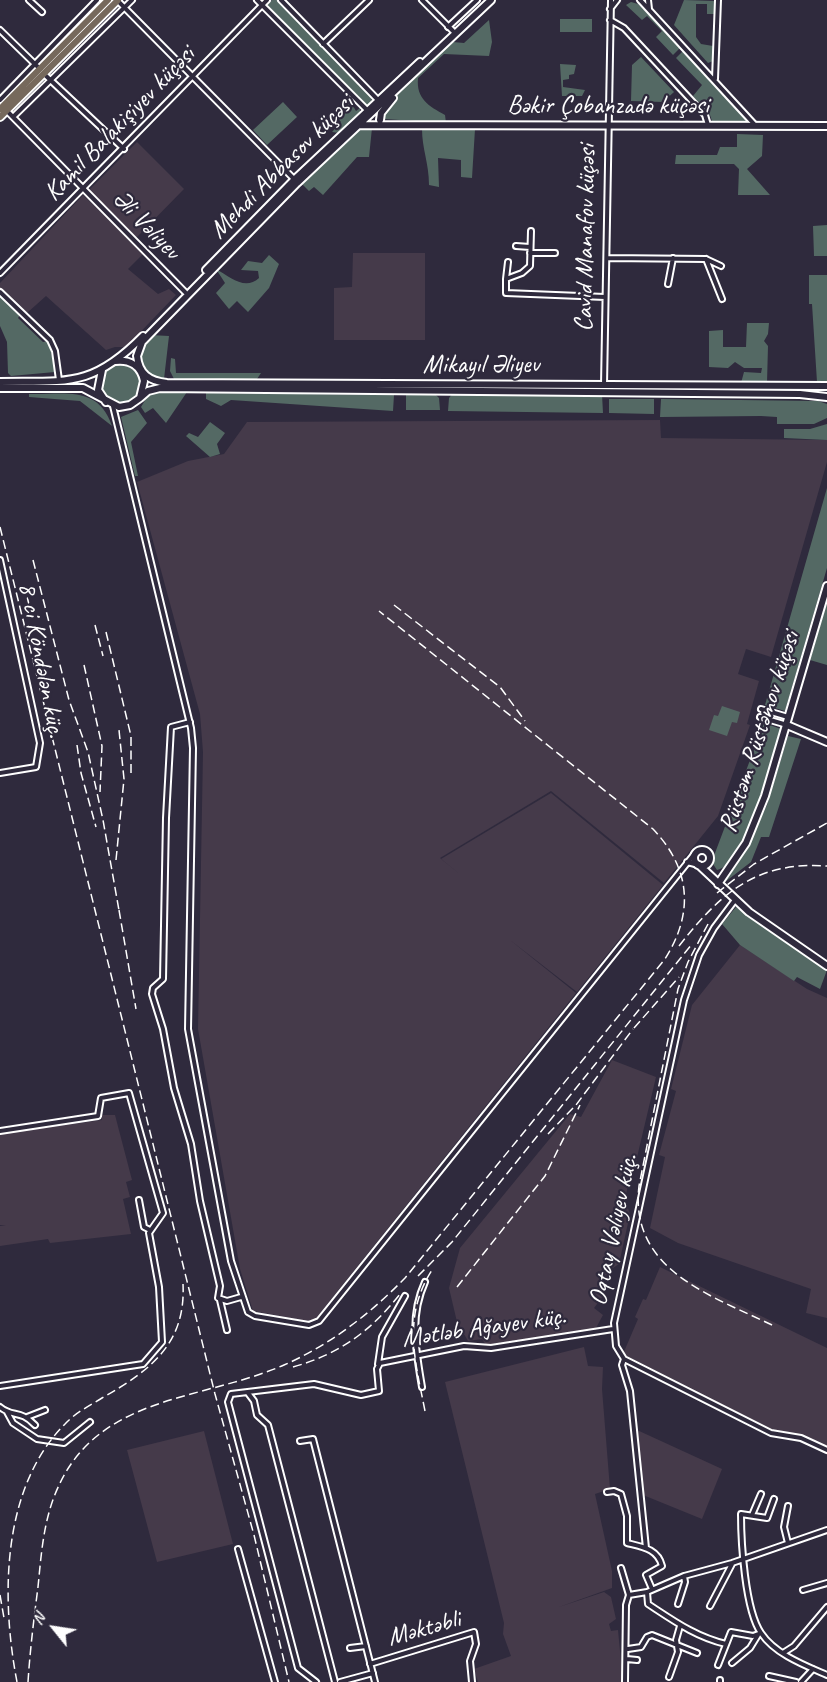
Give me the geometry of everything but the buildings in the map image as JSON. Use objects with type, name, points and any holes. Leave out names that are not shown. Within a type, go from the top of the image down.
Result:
[{"type":"main road","points":[[42,72],[108,0]]},
{"type":"main road","points":[[0,117],[2,106],[42,72],[118,0]]},
{"type":"street","points":[[29,0],[42,12]]},
{"type":"street","points":[[2,106],[34,64],[97,0]]},
{"type":"street","points":[[118,0],[296,181]]},
{"type":"street","points":[[13,117],[132,0]]},
{"type":"street","points":[[257,0],[369,112]]},
{"type":"street","name":"Kamil Balakişiyev küçəsi","points":[[0,273],[85,189],[267,0]]},
{"type":"street","points":[[281,0],[379,103],[381,120]]},
{"type":"street","points":[[323,44],[369,0]]},
{"type":"street","points":[[422,0],[451,29]]},
{"type":"street","name":"Mehdi Abbasov küçəsi","points":[[379,103],[477,0]]},
{"type":"street","name":"Mehdi Abbasov küçəsi","points":[[451,29],[486,0]]},
{"type":"street","name":"Mehdi Abbasov küçəsi","points":[[18,385],[86,378],[128,351],[296,181],[491,0]]},
{"type":"street","name":"Cavid Manafov küçəsi","points":[[603,385],[611,0]]},
{"type":"street","points":[[610,10],[617,0]]},
{"type":"street","points":[[640,0],[755,125]]},
{"type":"street","points":[[648,0],[649,10]]},
{"type":"street","points":[[715,80],[718,0]]},
{"type":"street","points":[[610,20],[624,28],[686,94],[705,115],[708,125]]},
{"type":"street","points":[[0,30],[124,149]]},
{"type":"street","points":[[381,120],[382,110],[410,77]]},
{"type":"street","name":"Əli Vəliyev","points":[[2,106],[185,292]]},
{"type":"street","points":[[381,120],[390,124]]},
{"type":"street","name":"Bəkir Çobanzadə küçəsi","points":[[358,123],[827,126]]},
{"type":"street","name":"Mehdi Abbasov küçəsi","points":[[140,369],[136,356],[142,342],[296,181]]},
{"type":"street","points":[[506,279],[528,269],[531,231]]},
{"type":"street","points":[[516,246],[530,247]]},
{"type":"street","points":[[530,253],[555,253]]},
{"type":"street","points":[[607,258],[706,258],[721,266]]},
{"type":"street","points":[[668,284],[673,258]]},
{"type":"street","points":[[706,258],[722,299]]},
{"type":"street","points":[[508,262],[506,293],[605,297]]},
{"type":"street","points":[[0,292],[50,340],[55,351],[59,381]]},
{"type":"street","points":[[0,382],[83,388],[106,402],[113,406],[125,407],[140,398],[144,387],[140,369],[125,361],[108,364],[103,369],[98,382],[98,390],[106,402]]},
{"type":"street","name":"Mikayıl Əliyev","points":[[140,369],[150,379],[164,383],[827,386]]},
{"type":"street","points":[[0,388],[18,385]]},
{"type":"street","name":"Mikayıl Əliyev","points":[[140,398],[148,391],[160,388],[800,393],[827,398]]},
{"type":"street","points":[[113,406],[190,722],[193,748],[188,1029],[229,1250],[244,1308],[255,1316],[309,1325],[319,1321],[687,862],[696,852],[705,850],[711,857],[706,866],[687,862]]},
{"type":"street","name":"8-ci Köndələn küç.","points":[[0,560],[40,743],[36,767],[0,773]]},
{"type":"street","name":"Rüstəm Rüstəmov küçəsi","points":[[718,884],[751,834],[788,721],[827,586]]},
{"type":"street","points":[[761,709],[827,742]]},
{"type":"street","points":[[760,717],[788,721]]},
{"type":"street","points":[[190,722],[171,727],[166,818],[163,975],[152,994],[163,1029],[174,1088],[191,1144],[202,1208],[220,1286],[220,1300],[226,1330]]},
{"type":"street","points":[[696,852],[695,861],[699,866],[735,900],[827,966]]},
{"type":"street","name":"Oqtay Vəliyev küç.","points":[[646,1548],[630,1391],[624,1371],[624,1359],[617,1350],[613,1329],[687,988],[705,943],[735,900]]},
{"type":"street","points":[[0,1131],[98,1116],[101,1112],[101,1098],[129,1093],[163,1213],[162,1219],[150,1230]]},
{"type":"street","points":[[139,1200],[144,1227],[150,1230]]},
{"type":"street","points":[[0,1386],[143,1364],[150,1359],[162,1342],[159,1318],[160,1295],[150,1230]]},
{"type":"street","points":[[422,1388],[417,1356],[415,1316],[425,1282]]},
{"type":"street","points":[[378,1364],[382,1337],[405,1296]]},
{"type":"street","points":[[220,1300],[241,1297]]},
{"type":"street","name":"Mətləb Ağayev küç.","points":[[316,1682],[298,1668],[228,1402],[233,1392],[248,1393],[317,1384],[361,1395],[374,1394],[380,1389],[378,1364],[465,1346],[491,1348],[613,1329]]},
{"type":"street","points":[[624,1359],[766,1431],[801,1438],[827,1450]]},
{"type":"street","points":[[248,1393],[254,1401],[256,1415],[268,1425],[335,1682]]},
{"type":"street","points":[[0,1407],[7,1412],[27,1417],[34,1425]]},
{"type":"street","points":[[27,1417],[45,1410]]},
{"type":"street","points":[[7,1412],[13,1423],[37,1439],[64,1443],[90,1422]]},
{"type":"street","points":[[300,1441],[313,1439],[375,1682]]},
{"type":"street","points":[[607,1492],[614,1491],[621,1494],[628,1520],[627,1544],[646,1548],[658,1555],[662,1565],[646,1575],[652,1588]]},
{"type":"street","points":[[752,1515],[762,1494]]},
{"type":"street","points":[[732,1664],[750,1648],[759,1634],[742,1560],[741,1514],[767,1518],[774,1499]]},
{"type":"street","points":[[788,1506],[784,1527],[788,1543]]},
{"type":"street","points":[[629,1595],[647,1592],[684,1576],[742,1560],[827,1530]]},
{"type":"street","points":[[237,1549],[275,1682]]},
{"type":"street","points":[[710,1606],[732,1563]]},
{"type":"street","points":[[621,1568],[629,1595],[626,1605],[628,1649],[626,1682]]},
{"type":"street","points":[[678,1604],[685,1582],[684,1576]]},
{"type":"street","points":[[803,1590],[827,1583]]},
{"type":"street","points":[[647,1592],[648,1604],[681,1626],[704,1638],[726,1644]]},
{"type":"street","points":[[783,1653],[794,1646],[827,1607]]},
{"type":"street","points":[[669,1677],[678,1652],[676,1644],[681,1626]]},
{"type":"street","points":[[718,1665],[732,1631],[759,1634],[783,1653],[827,1675]]},
{"type":"street","name":"Məktəbli","points":[[370,1664],[474,1632],[476,1644],[470,1661],[472,1682]]},
{"type":"street","points":[[628,1649],[640,1647],[647,1637],[652,1635],[697,1653]]},
{"type":"street","points":[[350,1648],[366,1646]]},
{"type":"street","points":[[627,1659],[637,1660]]},
{"type":"street","points":[[801,1682],[813,1669]]},
{"type":"street","points":[[340,1682],[372,1673]]},
{"type":"street","points":[[769,1676],[796,1682]]},
{"type":"shaded area","points":[[137,142],[184,189],[136,238],[89,190]]},
{"type":"shaded area","points":[[83,195],[144,253],[128,269],[158,294],[169,289],[176,295],[126,347],[106,350],[46,296],[27,313],[0,288],[0,283]]},
{"type":"shaded area","points":[[353,253],[425,253],[425,340],[334,340],[334,288],[352,287]]},
{"type":"shaded area","points":[[660,420],[661,438],[827,440],[827,462],[771,657],[746,649],[738,674],[759,681],[747,724],[750,725],[718,816],[664,883],[551,791],[441,859],[551,793],[663,885],[577,992],[510,940],[576,993],[313,1322],[253,1311],[240,1269],[198,1029],[203,752],[200,714],[137,482],[188,461],[224,454],[247,422]]},
{"type":"shaded area","points":[[740,945],[807,989],[827,998],[827,1318],[806,1313],[811,1289],[678,1243],[650,1228],[665,1157],[659,1155],[676,1091],[671,1089],[692,1005]]},
{"type":"shaded area","points":[[612,1060],[656,1077],[625,1200],[630,1214],[619,1264],[607,1272],[603,1296],[594,1308],[603,1315],[596,1328],[587,1330],[486,1345],[482,1339],[468,1341],[457,1322],[449,1288],[460,1248],[570,1114],[581,1117]]},
{"type":"shaded area","points":[[102,1115],[115,1115],[132,1180],[126,1182],[130,1197],[123,1199],[131,1234],[50,1243],[48,1239],[0,1246],[0,1226],[6,1225],[0,1225],[0,1134],[102,1120]]},
{"type":"shaded area","points":[[660,1267],[827,1348],[827,1447],[801,1435],[770,1429],[623,1354],[638,1319],[635,1317],[643,1299],[646,1300]]},
{"type":"shaded area","points":[[584,1347],[588,1366],[603,1367],[602,1389],[610,1489],[595,1494],[612,1571],[612,1588],[559,1607],[604,1592],[611,1597],[616,1619],[609,1624],[611,1631],[618,1630],[623,1682],[478,1682],[474,1669],[511,1656],[503,1634],[504,1623],[445,1382]]},
{"type":"shaded area","points":[[637,1430],[722,1469],[702,1519],[643,1495]]},
{"type":"shaded area","points":[[204,1431],[233,1544],[157,1562],[127,1450]]},
{"type":"green space","points":[[272,0],[277,0],[371,96],[372,102],[367,105],[362,103],[266,6]]},
{"type":"green space","points":[[684,0],[715,1],[714,14],[707,14],[707,4],[696,4],[696,37],[701,44],[713,46],[713,61],[708,63],[674,25]]},
{"type":"green space","points":[[631,2],[638,4],[681,47],[673,55],[656,37],[662,31],[647,16],[642,20],[626,5]]},
{"type":"green space","points":[[560,19],[592,19],[592,32],[560,32]]},
{"type":"green space","points":[[489,20],[492,42],[489,56],[444,54],[418,78],[421,97],[445,115],[446,123],[384,119],[382,116],[389,105],[415,77],[453,42],[464,43]]},
{"type":"green space","points":[[684,50],[748,118],[746,122],[712,121],[710,115],[693,96],[702,85],[676,58]]},
{"type":"green space","points":[[641,57],[674,92],[663,102],[631,101],[632,65]]},
{"type":"green space","points":[[560,64],[576,65],[574,74],[569,75],[569,79],[563,80],[563,87],[585,90],[582,96],[562,96]]},
{"type":"green space","points":[[350,101],[356,111],[360,108],[360,113],[339,133],[332,132],[341,122],[336,116]]},
{"type":"green space","points":[[283,102],[297,117],[267,145],[253,130]]},
{"type":"green space","points":[[361,128],[372,128],[369,157],[357,157],[323,195],[314,187],[309,191],[302,184]]},
{"type":"green space","points":[[422,129],[475,129],[472,178],[461,177],[461,160],[438,158],[439,187],[429,185]]},
{"type":"green space","points":[[737,134],[763,135],[762,156],[747,169],[770,195],[738,195],[739,169],[734,164],[675,164],[676,155],[717,155],[720,147],[737,147]]},
{"type":"green space","points":[[827,225],[827,256],[814,256],[813,226]]},
{"type":"green space","points":[[269,255],[279,264],[269,288],[248,312],[237,301],[229,309],[216,293],[225,283],[216,269],[243,283],[254,282],[259,278],[258,271],[241,270],[248,261],[262,263]]},
{"type":"green space","points":[[809,275],[827,275],[827,382],[817,382],[812,304],[809,304]]},
{"type":"green space","points":[[0,296],[20,315],[18,318],[43,342],[49,341],[55,372],[11,376],[8,373],[7,342],[0,326]]},
{"type":"green space","points":[[747,323],[769,323],[768,334],[764,341],[768,346],[767,383],[741,383],[744,372],[761,373],[762,368],[744,368],[735,362],[728,368],[709,367],[709,331],[723,330],[723,347],[746,347]]},
{"type":"green space","points":[[150,335],[169,336],[164,379],[148,377],[140,356],[141,348]]},
{"type":"green space","points":[[171,358],[175,359],[176,373],[261,373],[257,379],[174,379],[170,371]]},
{"type":"green space","points":[[121,364],[135,370],[141,384],[135,398],[121,404],[107,398],[101,384],[107,370]]},
{"type":"green space","points":[[150,392],[187,392],[166,423],[153,408],[145,413],[141,407]]},
{"type":"green space","points":[[206,393],[394,395],[393,411],[231,400],[221,406],[206,399]]},
{"type":"green space","points":[[406,393],[436,395],[439,398],[440,410],[406,410]]},
{"type":"green space","points":[[453,393],[602,394],[603,413],[448,411],[449,398]]},
{"type":"green space","points":[[29,394],[67,394],[89,398],[106,413],[112,426],[80,401],[29,397]]},
{"type":"green space","points":[[609,399],[654,399],[654,414],[609,413]]},
{"type":"green space","points":[[661,399],[818,401],[827,404],[827,418],[814,424],[777,424],[777,417],[761,416],[660,417]]},
{"type":"green space","points":[[138,410],[147,423],[131,442],[138,476],[135,476],[121,417]]},
{"type":"green space","points":[[210,422],[225,433],[217,444],[220,454],[210,457],[186,436],[189,433],[198,437]]},
{"type":"green space","points":[[827,424],[827,440],[784,438],[784,429],[810,429]]},
{"type":"green space","points":[[827,488],[827,568],[785,711],[765,705]]},
{"type":"green space","points":[[827,602],[827,665],[810,660]]},
{"type":"green space","points":[[722,706],[740,712],[737,723],[732,722],[727,736],[709,730],[714,715],[718,716]]},
{"type":"green space","points":[[764,723],[781,729],[766,785],[750,830],[740,849],[729,863],[717,870],[713,864],[715,853]]},
{"type":"green space","points":[[788,736],[801,739],[769,837],[761,837],[751,862],[725,882],[745,852],[767,805]]},
{"type":"green space","points":[[736,907],[827,970],[820,989],[797,977],[794,981],[740,945],[722,924]]},
{"type":"railway","points":[[0,527],[215,1394],[254,1535],[289,1682]]},
{"type":"railway","points":[[33,560],[69,700],[88,752],[120,916]]},
{"type":"railway","points":[[394,605],[500,687],[525,721]]},
{"type":"railway","points":[[28,1682],[45,1530],[54,1497],[72,1463],[94,1438],[122,1420],[152,1406],[284,1365],[334,1338],[378,1304],[405,1278],[665,959],[681,925],[684,908],[681,876],[666,844],[653,829],[379,611]]},
{"type":"railway","points":[[95,625],[103,656]]},
{"type":"railway","points":[[106,632],[131,736],[131,775]]},
{"type":"railway","points":[[84,665],[102,746],[100,792]]},
{"type":"railway","points":[[116,860],[124,779],[119,730]]},
{"type":"railway","points":[[77,745],[81,773],[96,827]]},
{"type":"railway","points":[[717,893],[754,864],[827,823]]},
{"type":"railway","points":[[679,946],[709,911],[741,885],[759,875],[779,869],[827,866]]},
{"type":"railway","points":[[119,910],[136,1009]]},
{"type":"railway","points":[[708,924],[688,962],[678,989],[639,1186],[639,1215],[647,1240],[661,1260],[680,1277],[702,1291],[774,1326]]},
{"type":"railway","points":[[418,1276],[452,1242],[692,944]]},
{"type":"railway","points":[[634,1028],[679,977]]},
{"type":"railway","points":[[548,1134],[576,1105],[633,1029]]},
{"type":"railway","points":[[457,1287],[545,1176],[580,1105]]},
{"type":"railway","points":[[425,1411],[413,1339],[417,1305],[432,1270]]},
{"type":"railway","points":[[17,1682],[12,1650],[8,1581],[17,1512],[28,1480],[44,1450],[69,1420],[135,1377],[161,1354],[178,1324],[183,1284]]},
{"type":"railway","points":[[293,1367],[310,1362],[353,1340],[377,1320],[400,1294]]},
{"type":"railway","points":[[0,1595],[4,1618]]}]
